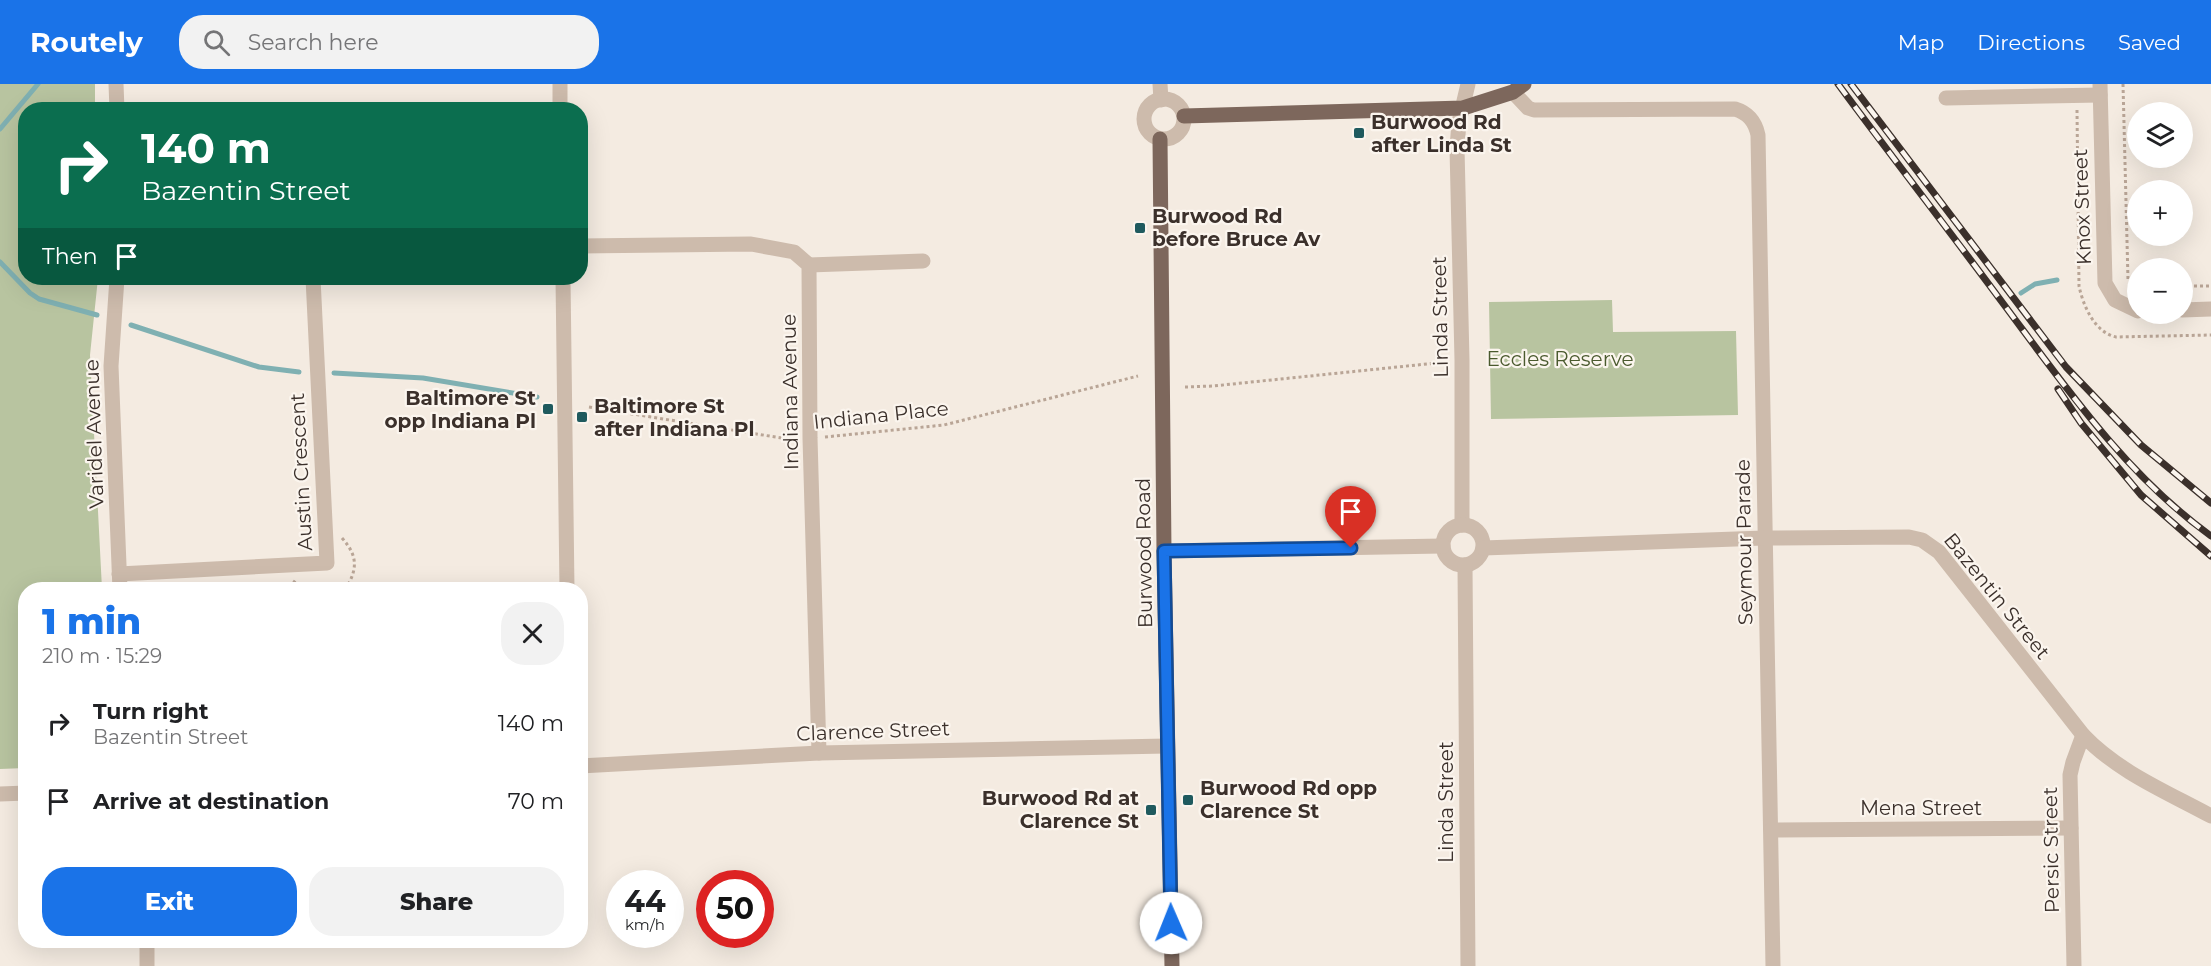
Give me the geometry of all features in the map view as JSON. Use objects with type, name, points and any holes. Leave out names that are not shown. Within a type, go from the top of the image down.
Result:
[{"type":"main road","points":[[1184,116],[1463,108],[1518,88]]},
{"type":"main road","name":"Burwood Road","points":[[1160,139],[1164,551],[1172,966]]},
{"type":"street","points":[[116,84],[117,102]]},
{"type":"street","points":[[560,84],[560,102]]},
{"type":"street","name":"Linda Street","points":[[1462,525],[1462,360],[1457,148],[1468,84]]},
{"type":"street","name":"Seymour Parade","points":[[1518,88],[1528,108],[1534,110],[1735,109],[1751,119],[1758,135],[1773,966]]},
{"type":"street","points":[[1946,99],[2100,90]]},
{"type":"street","name":"Knox Street","points":[[2100,90],[2105,283],[2115,300],[2127,307]]},
{"type":"street","points":[[1160,92],[1177,103],[1184,116],[1183,128],[1179,133],[1173,137],[1160,139],[1149,132],[1144,120],[1147,109],[1160,92]]},
{"type":"street","points":[[588,246],[751,244],[794,252],[809,265],[923,261]]},
{"type":"street","name":"Indiana Avenue","points":[[809,265],[810,438],[819,753]]},
{"type":"street","name":"Varidel Avenue","points":[[117,285],[111,366],[120,582]]},
{"type":"street","name":"Austin Crescent","points":[[120,582],[327,563],[313,285]]},
{"type":"street","points":[[563,285],[567,582]]},
{"type":"street","points":[[2193,310],[2211,309]]},
{"type":"street","points":[[1462,525],[1469,526],[1478,532],[1483,548],[1478,559],[1465,565],[1452,563],[1444,553],[1443,546],[1443,539],[1450,530],[1462,525]]},
{"type":"street","name":"Bazentin Street","points":[[1483,548],[1764,538],[1910,537],[1922,540],[1931,544],[2099,752],[2116,764],[2211,816]]},
{"type":"street","points":[[1164,551],[1443,546]]},
{"type":"street","name":"Linda Street","points":[[1465,565],[1468,966]]},
{"type":"street","name":"Persic Street","points":[[2074,966],[2070,775],[2083,735]]},
{"type":"street","name":"Clarence Street","points":[[588,766],[819,753],[1167,746]]},
{"type":"street","points":[[0,794],[18,793]]},
{"type":"street","name":"Mena Street","points":[[1771,830],[2071,828]]},
{"type":"street","points":[[147,948],[147,966]]},
{"type":"path","points":[[2123,84],[2127,258]]},
{"type":"path","points":[[2193,286],[2211,286]]},
{"type":"path","points":[[1185,387],[1214,386],[1462,360]]},
{"type":"path","name":"Indiana Place","points":[[589,407],[790,440],[944,425],[1138,376]]},
{"type":"green space","points":[[0,84],[95,84],[95,102],[18,102],[18,285],[97,285],[90,355],[102,582],[18,582],[18,768],[0,769]]},
{"type":"green space","name":"Eccles Reserve","points":[[1612,300],[1613,332],[1736,331],[1738,415],[1491,419],[1489,302]]},
{"type":"waterway","points":[[23,102],[38,84]]},
{"type":"waterway","points":[[0,129],[18,108]]},
{"type":"waterway","points":[[0,262],[18,281]]},
{"type":"waterway","points":[[2021,293],[2035,284],[2057,280]]},
{"type":"waterway","points":[[22,285],[39,299],[97,315]]},
{"type":"waterway","points":[[131,325],[259,367],[299,372]]},
{"type":"waterway","points":[[334,373],[423,378],[537,397]]},
{"type":"railway","points":[[1838,84],[2073,397],[2151,485],[2211,536]]},
{"type":"railway","points":[[1851,84],[2066,367],[2141,445],[2211,503]]},
{"type":"railway","points":[[2058,389],[2081,423],[2141,495],[2211,556]]},
{"type":"place","name":"Burwood Rd after Linda St","points":[[1359,133]]},
{"type":"place","name":"Burwood Rd before Bruce Av","points":[[1140,228]]},
{"type":"place","name":"Baltimore St opp Indiana Pl","points":[[548,409]]},
{"type":"place","name":"Baltimore St after Indiana Pl","points":[[582,417]]},
{"type":"place","name":"Burwood Rd opp Clarence St","points":[[1188,800]]},
{"type":"place","name":"Burwood Rd at Clarence St","points":[[1151,810]]},
{"type":"route","points":[[1171,923],[1164,551],[1351,548]]}]
